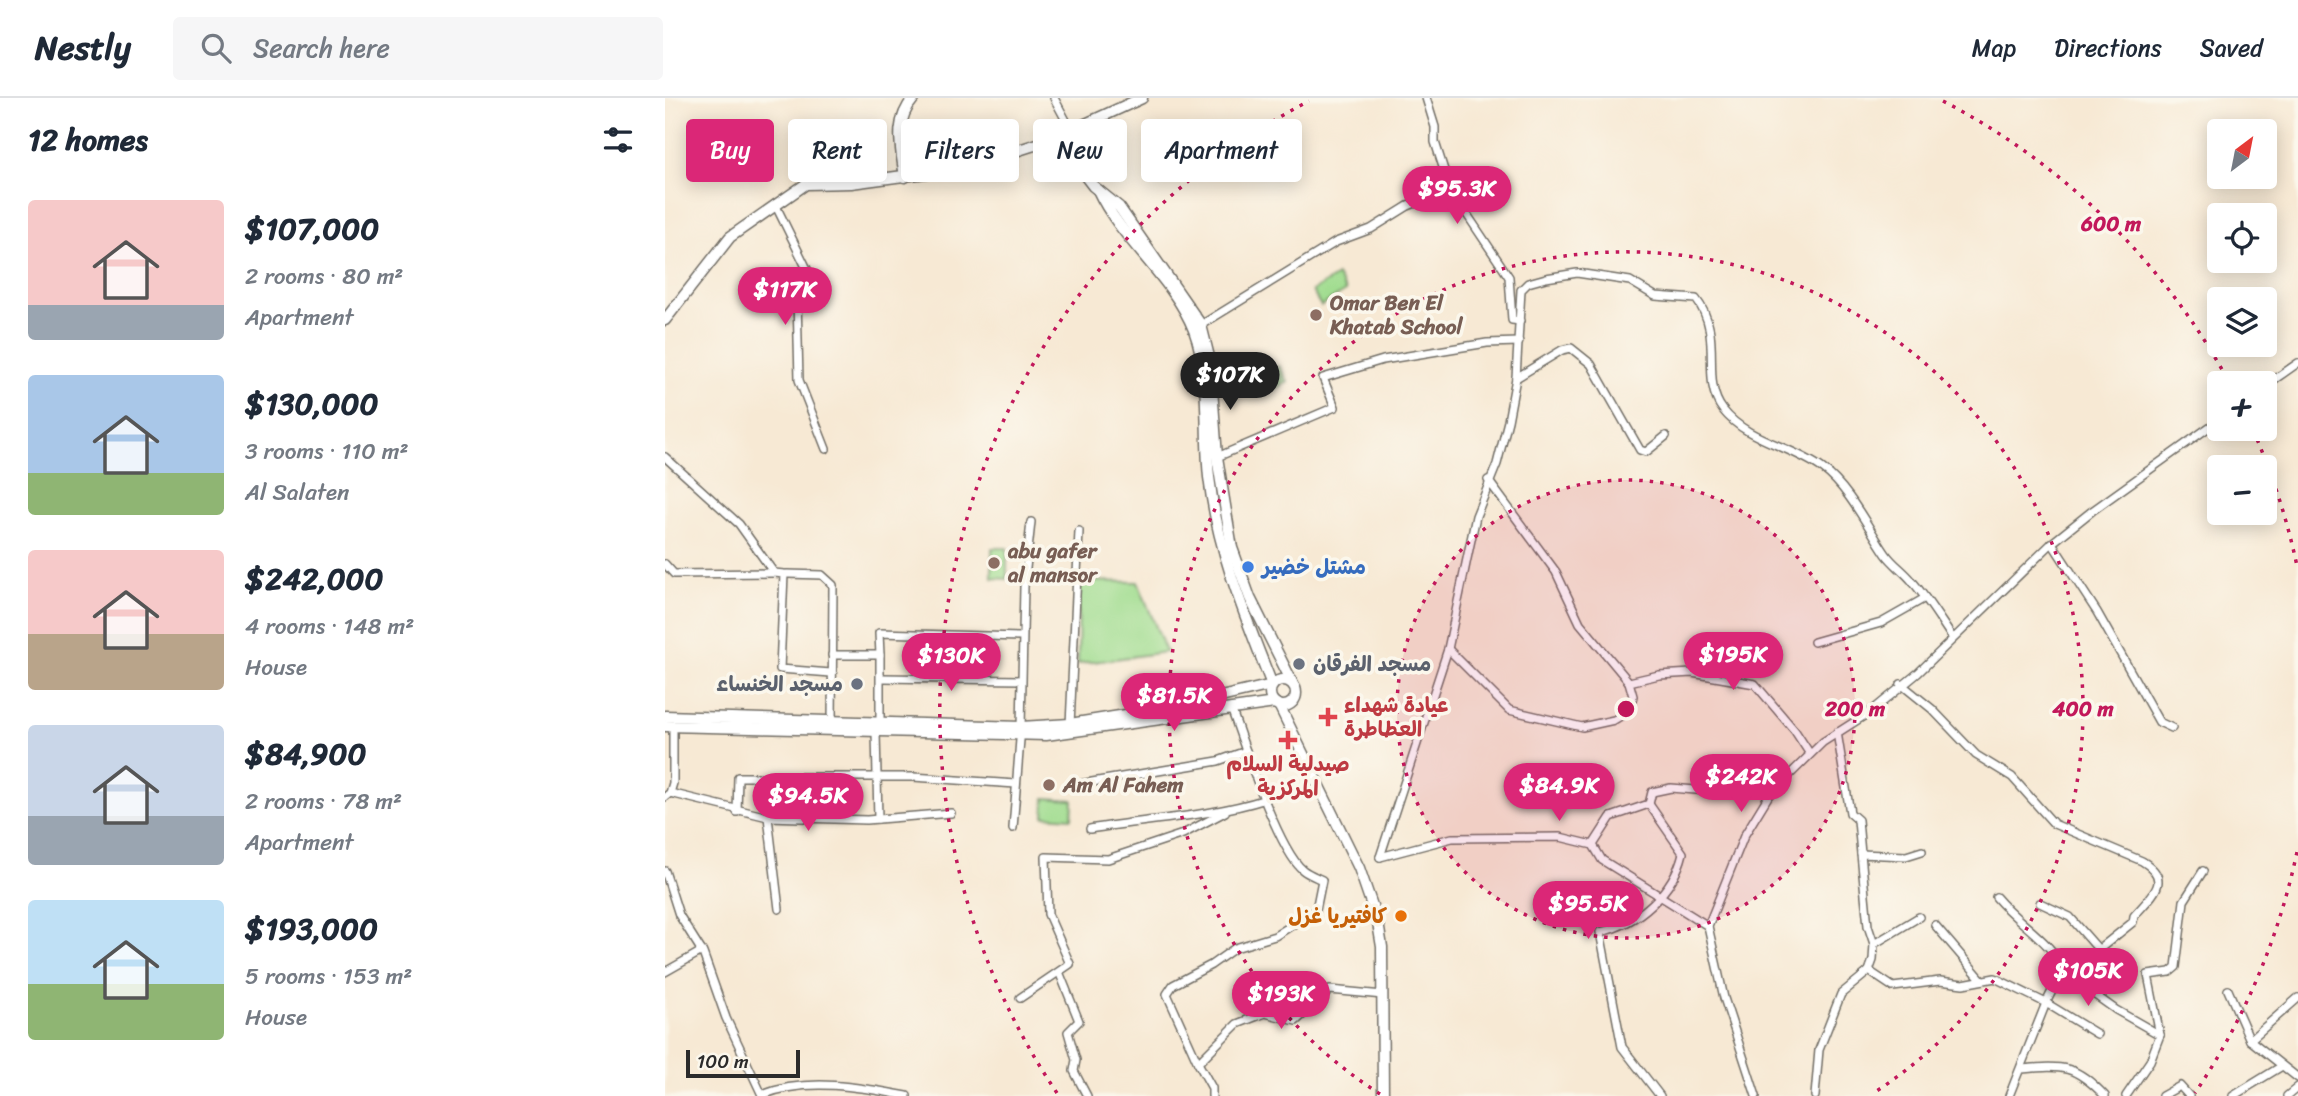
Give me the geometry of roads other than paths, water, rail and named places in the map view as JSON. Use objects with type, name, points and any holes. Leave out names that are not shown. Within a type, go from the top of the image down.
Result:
[{"type":"main road","points":[[902,119],[904,110],[914,98]]},
{"type":"main road","points":[[1095,119],[1142,98]]},
{"type":"main road","points":[[901,121],[901,144]]},
{"type":"main road","points":[[665,320],[730,237],[775,203],[806,184],[851,183],[901,177]]},
{"type":"main road","points":[[1092,182],[1177,300],[1194,331],[1201,363],[1209,478],[1217,526],[1272,685],[1270,692],[1311,767],[1369,893],[1382,947],[1383,1096]]},
{"type":"main road","points":[[665,716],[879,729],[1021,731],[1070,728],[1231,708],[1288,705],[1295,699],[1296,690],[1242,580],[1227,524],[1217,457],[1210,361],[1201,326],[1119,207],[1097,190]]},
{"type":"main road","points":[[1070,728],[1182,706],[1272,685],[1283,679],[1292,682]]},
{"type":"main road","points":[[669,726],[832,726]]},
{"type":"street","points":[[1054,98],[1065,119]]},
{"type":"street","points":[[1426,98],[1435,127],[1435,142],[1450,189],[1509,277],[1512,320],[1520,321]]},
{"type":"street","points":[[1201,326],[1336,242],[1371,229],[1408,206],[1450,189]]},
{"type":"street","points":[[775,203],[809,271],[813,288],[797,299],[799,380],[826,449]]},
{"type":"street","points":[[1708,926],[1602,860],[1593,845],[1560,837],[1452,838],[1380,857],[1448,649],[1476,516],[1488,480],[1497,464],[1516,378],[1521,290],[1528,284],[1560,274],[1629,281],[1655,296],[1696,299],[1709,321],[1713,339],[1711,366],[1720,406],[1746,429],[1824,469],[1867,523],[1887,556],[1925,598],[1952,637]]},
{"type":"street","points":[[1217,457],[1335,407],[1323,378],[1383,360],[1487,343],[1519,342]]},
{"type":"street","points":[[1516,378],[1562,350],[1571,348],[1591,364],[1640,450],[1646,452],[1666,436]]},
{"type":"street","points":[[2277,377],[2298,362]]},
{"type":"street","points":[[1746,1096],[1755,1093],[1724,998],[1708,926],[1744,836],[1769,795],[1810,754],[1873,710],[1901,684],[1918,673],[1952,637],[1985,610],[2052,543],[2207,429]]},
{"type":"street","points":[[665,457],[739,524],[774,573]]},
{"type":"street","points":[[1448,649],[1509,710],[1582,727],[1614,720],[1629,711],[1633,696],[1629,682],[1580,623],[1556,572],[1488,480]]},
{"type":"street","points":[[1013,828],[1021,731],[1021,637],[1031,522]]},
{"type":"street","points":[[1070,728],[1079,531]]},
{"type":"street","points":[[2052,543],[2097,612],[2159,722],[2172,728]]},
{"type":"street","points":[[665,564],[674,574],[784,573],[781,668],[831,673]]},
{"type":"street","points":[[787,573],[822,575],[832,582],[832,726]]},
{"type":"street","points":[[1814,642],[1881,623],[1925,598]]},
{"type":"street","points":[[878,819],[882,678],[879,633],[1021,637]]},
{"type":"street","points":[[832,655],[880,655]]},
{"type":"street","points":[[1629,682],[1658,675],[1692,673],[1755,684],[1795,731],[1810,754]]},
{"type":"street","points":[[882,678],[1020,680]]},
{"type":"street","points":[[1901,684],[1932,709],[1976,755],[2012,777],[2053,824],[2154,869],[2159,877],[2151,895],[2134,916],[2133,922],[2067,975],[2058,979],[2009,1096]]},
{"type":"street","points":[[1212,1096],[1212,1088],[1167,994],[1173,985],[1211,965],[1235,948],[1275,936],[1316,910],[1322,880],[1302,869],[1288,850],[1231,708]]},
{"type":"street","points":[[669,726],[667,795],[768,817],[878,819],[951,813]]},
{"type":"street","points":[[1815,1096],[1819,1050],[1841,994],[1869,971],[1874,944],[1868,926],[1858,820],[1850,813],[1837,733]]},
{"type":"street","points":[[1080,783],[1218,761],[1246,751]]},
{"type":"street","points":[[737,812],[738,777],[878,777],[1016,784]]},
{"type":"street","points":[[1660,1096],[1622,1047],[1600,932],[1624,926],[1660,896],[1679,870],[1682,853],[1650,804],[1652,792],[1671,788],[1708,791],[1725,780],[1784,779]]},
{"type":"street","points":[[1020,998],[1060,974],[1070,964],[1048,914],[1045,857],[1108,859],[1183,834],[1224,812],[1266,799]]},
{"type":"street","points":[[1593,845],[1611,817],[1650,804]]},
{"type":"street","points":[[1090,829],[1144,820],[1224,812]]},
{"type":"street","points":[[768,817],[779,909]]},
{"type":"street","points":[[1861,854],[1906,856],[1922,851]]},
{"type":"street","points":[[665,871],[679,915],[702,951],[726,1018],[760,1095],[797,1086],[863,1088],[907,1096]]},
{"type":"street","points":[[2126,1096],[2150,1061],[2160,1035],[2148,975],[2171,972],[2176,967],[2184,901],[2203,871]]},
{"type":"street","points":[[1996,897],[2020,922],[2044,939],[2067,975],[2116,1010],[2160,1035]]},
{"type":"street","points":[[2040,903],[2070,917],[2099,950]]},
{"type":"street","points":[[1874,944],[1919,918]]},
{"type":"street","points":[[1934,925],[1982,980]]},
{"type":"street","points":[[665,971],[702,951]]},
{"type":"street","points":[[1869,971],[1893,987],[1995,978],[2046,1003],[2097,1034]]},
{"type":"street","points":[[1060,974],[1079,1021],[1068,1032],[1076,1060],[1074,1071],[1087,1096]]},
{"type":"street","points":[[1198,1063],[1237,1024],[1256,1016],[1265,1013],[1296,1021],[1330,990],[1383,995]]},
{"type":"street","points":[[2228,990],[2251,1040],[2298,1078]]},
{"type":"street","points":[[2251,1040],[2298,998]]},
{"type":"street","points":[[2022,1069],[2057,1065],[2071,1068],[2085,1076],[2105,1096]]},
{"type":"street","points":[[2233,1096],[2242,1094],[2281,1066]]},
{"type":"street","points":[[2162,1096],[2179,1086],[2189,1096]]},
{"type":"street","points":[[2287,1096],[2298,1087]]},
{"type":"place","name":"Omar Ben El Khatab School","points":[[1316,315]]},
{"type":"place","name":"abu gafer al mansor","points":[[994,563]]},
{"type":"place","name":"مشتل خضير","points":[[1248,567]]},
{"type":"place","name":"مسجد الفرقان","points":[[1299,664]]},
{"type":"place","name":"مسجد الخنساء","points":[[857,684]]},
{"type":"place","name":"عيادة شهداء العطاطرة","points":[[1328,717]]},
{"type":"place","name":"صيدلية السلام المركزية","points":[[1288,740]]},
{"type":"place","name":"Am Al Fahem","points":[[1049,785]]},
{"type":"place","name":"كافتيريا غزل","points":[[1401,916]]}]
